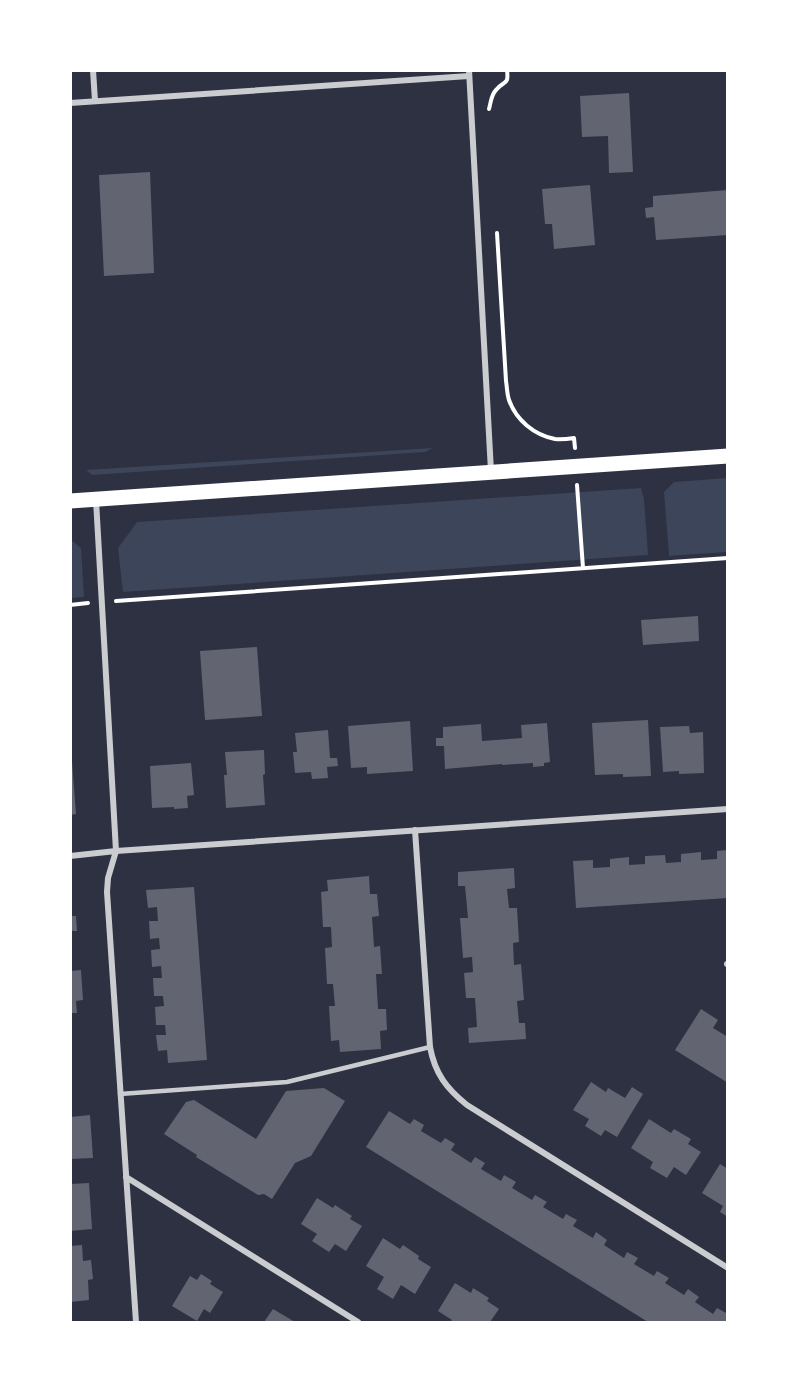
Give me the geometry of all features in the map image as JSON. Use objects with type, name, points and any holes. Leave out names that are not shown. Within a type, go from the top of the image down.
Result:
[{"type":"main road","points":[[70,501],[728,456]]},
{"type":"street","points":[[93,70],[95,101]]},
{"type":"street","points":[[70,103],[416,81],[469,73],[491,472]]},
{"type":"street","points":[[96,500],[116,851],[106,892],[136,1323]]},
{"type":"street","points":[[70,856],[728,809]]},
{"type":"street","points":[[415,830],[430,1047],[432,1058],[442,1080],[467,1105],[728,1268]]},
{"type":"street","points":[[126,1177],[358,1323]]},
{"type":"lane","points":[[120,1094],[287,1082],[430,1047]]},
{"type":"path","points":[[490,117],[489,108],[492,96],[497,87],[506,83],[507,70]]},
{"type":"path","points":[[497,230],[509,400],[517,416],[527,427],[556,439],[574,438],[583,568]]},
{"type":"path","points":[[70,605],[728,558]]},
{"type":"shaded area","points":[[433,448],[425,452],[92,475],[86,470]]},
{"type":"shaded area","points":[[727,478],[727,552],[669,556],[664,492],[674,482]]},
{"type":"shaded area","points":[[641,488],[644,499],[648,555],[123,592],[118,548],[137,522]]},
{"type":"shaded area","points":[[70,539],[81,548],[84,597],[71,598]]},
{"type":"building","points":[[629,93],[633,172],[609,173],[608,136],[582,137],[580,96]]},
{"type":"building","points":[[150,172],[154,273],[104,276],[99,175]]},
{"type":"building","points":[[590,185],[595,245],[554,249],[552,224],[545,224],[542,189]]},
{"type":"building","points":[[728,190],[728,235],[656,240],[654,217],[646,218],[645,208],[653,207],[653,196]]},
{"type":"building","points":[[698,616],[699,641],[643,645],[641,620]]},
{"type":"building","points":[[257,647],[262,716],[205,720],[200,651]]},
{"type":"building","points":[[648,720],[651,776],[595,775],[592,723]]},
{"type":"building","points":[[410,721],[413,771],[367,774],[367,767],[351,768],[348,726]]},
{"type":"building","points":[[547,723],[550,762],[544,763],[544,766],[533,767],[533,763],[445,769],[444,746],[436,746],[436,738],[443,738],[443,727],[481,724],[482,741],[522,738],[521,725]]},
{"type":"building","points":[[689,726],[690,733],[703,732],[704,773],[663,772],[660,727]]},
{"type":"building","points":[[328,730],[330,758],[337,758],[338,766],[327,767],[328,778],[312,779],[311,772],[295,773],[293,752],[297,752],[295,733]]},
{"type":"building","points":[[264,750],[265,805],[226,808],[225,752]]},
{"type":"building","points":[[72,761],[76,814],[70,815],[70,762]]},
{"type":"building","points":[[191,763],[194,795],[187,796],[188,808],[152,808],[150,766]]},
{"type":"building","points":[[728,850],[728,898],[576,908],[573,861],[593,860],[593,868],[610,867],[610,859],[629,857],[629,865],[645,864],[645,856],[665,855],[666,863],[681,862],[681,854],[701,852],[701,860],[717,859],[717,851]]},
{"type":"building","points":[[514,868],[515,888],[507,889],[509,908],[517,908],[519,942],[513,943],[514,965],[521,964],[524,1000],[517,1001],[519,1023],[525,1023],[526,1039],[469,1043],[468,1028],[477,1027],[475,998],[466,998],[464,973],[473,972],[472,957],[463,958],[460,918],[468,918],[465,886],[458,886],[458,872]]},
{"type":"building","points":[[369,876],[370,894],[377,894],[379,916],[372,917],[374,947],[380,946],[382,974],[376,974],[378,1009],[386,1009],[387,1030],[380,1031],[381,1049],[340,1052],[339,1040],[331,1041],[329,1006],[335,1006],[333,984],[327,984],[325,948],[332,947],[331,927],[323,927],[321,892],[328,891],[327,880]]},
{"type":"building","points":[[194,887],[207,1060],[168,1063],[167,1050],[158,1051],[156,1035],[166,1035],[165,1025],[156,1025],[155,1007],[164,1006],[163,996],[154,996],[153,978],[162,978],[161,966],[152,967],[151,950],[160,949],[159,938],[150,939],[149,921],[158,921],[157,907],[148,908],[146,890]]},
{"type":"building","points":[[70,916],[76,916],[77,931],[70,931]]},
{"type":"building","points":[[81,970],[83,1000],[76,1001],[77,1013],[70,1013],[70,971]]},
{"type":"building","points":[[701,1009],[718,1020],[713,1028],[728,1037],[728,1083],[675,1050]]},
{"type":"building","points":[[591,1082],[606,1092],[608,1088],[625,1098],[632,1087],[643,1094],[617,1137],[605,1130],[601,1136],[585,1126],[589,1119],[573,1110]]},
{"type":"building","points":[[324,1088],[345,1101],[311,1156],[295,1163],[272,1199],[264,1194],[258,1195],[196,1157],[197,1155],[164,1134],[186,1102],[194,1100],[256,1139],[286,1091]]},
{"type":"building","points":[[389,1111],[410,1124],[414,1119],[424,1125],[421,1131],[441,1143],[445,1138],[455,1144],[451,1150],[471,1163],[475,1157],[485,1163],[481,1169],[501,1181],[504,1175],[516,1182],[512,1188],[532,1200],[535,1195],[547,1202],[543,1207],[563,1219],[566,1214],[577,1220],[573,1226],[593,1238],[596,1232],[607,1240],[604,1245],[624,1258],[627,1252],[638,1258],[634,1264],[654,1276],[657,1271],[669,1278],[665,1283],[684,1295],[688,1289],[699,1297],[695,1302],[713,1314],[717,1308],[728,1314],[728,1319],[725,1322],[648,1322],[366,1147]]},
{"type":"building","points":[[90,1115],[93,1158],[70,1159],[70,1117]]},
{"type":"building","points":[[649,1119],[671,1133],[674,1129],[691,1139],[688,1144],[701,1152],[686,1175],[674,1167],[667,1178],[650,1168],[653,1162],[631,1148]]},
{"type":"building","points":[[720,1164],[728,1169],[728,1217],[720,1212],[723,1206],[702,1193]]},
{"type":"building","points":[[89,1183],[92,1229],[70,1231],[70,1184]]},
{"type":"building","points":[[317,1198],[333,1208],[335,1205],[352,1216],[350,1219],[362,1226],[346,1251],[335,1244],[329,1252],[312,1241],[317,1234],[301,1224]]},
{"type":"building","points":[[383,1238],[400,1249],[403,1245],[431,1267],[415,1294],[401,1285],[393,1299],[377,1289],[384,1277],[366,1266]]},
{"type":"building","points":[[82,1245],[83,1261],[91,1260],[93,1279],[88,1280],[89,1300],[70,1302],[70,1246]]},
{"type":"building","points":[[201,1274],[212,1281],[210,1284],[223,1292],[210,1313],[204,1309],[197,1321],[172,1306],[190,1276],[197,1280]]},
{"type":"building","points":[[455,1283],[471,1293],[473,1288],[489,1298],[487,1301],[499,1309],[490,1322],[450,1322],[452,1320],[438,1311]]},
{"type":"building","points":[[273,1309],[295,1322],[264,1322]]}]
